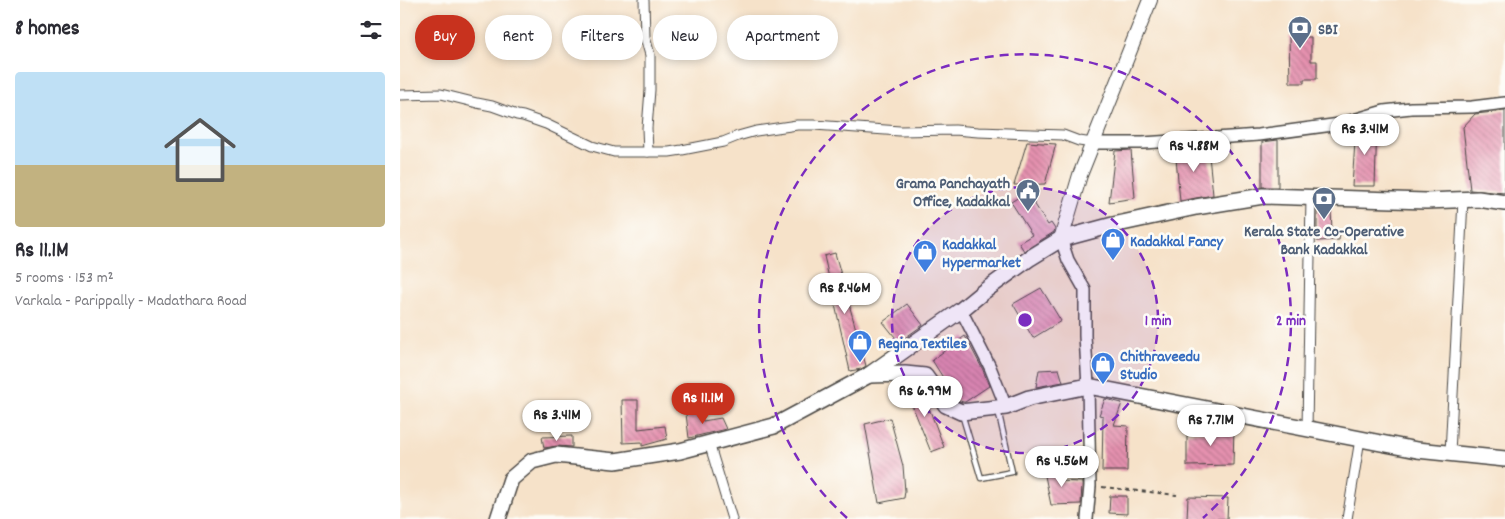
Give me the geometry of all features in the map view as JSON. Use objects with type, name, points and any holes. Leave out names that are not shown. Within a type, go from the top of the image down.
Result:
[{"type":"main road","points":[[1061,239],[1080,175],[1150,0]]},
{"type":"main road","points":[[498,519],[511,478],[532,461],[556,455],[614,461],[680,451],[774,426],[869,375],[1007,275],[1061,239],[1113,225],[1196,207],[1263,196],[1426,201],[1478,199],[1505,203]]},
{"type":"main road","points":[[869,375],[905,374],[925,376],[946,406],[961,412],[1002,408],[1029,398],[1088,386],[1416,450],[1505,459]]},
{"type":"street","points":[[644,0],[645,37],[650,55],[648,152]]},
{"type":"street","points":[[400,95],[441,94],[492,106],[546,124],[592,146],[614,152],[669,152],[697,148],[756,131],[797,125],[900,131],[955,130],[1063,135],[1079,141],[1093,143],[1143,143],[1258,134],[1340,124],[1384,111],[1411,108],[1472,107],[1505,103]]},
{"type":"street","points":[[1307,429],[1311,197]]},
{"type":"street","points":[[1450,453],[1463,200]]},
{"type":"street","points":[[1061,239],[1068,260],[1085,290],[1090,486],[1087,519]]},
{"type":"street","points":[[961,310],[990,367],[1002,408]]},
{"type":"street","points":[[1347,519],[1360,439]]},
{"type":"street","points":[[708,444],[732,519]]},
{"type":"lane","points":[[961,412],[981,478],[1012,472],[1002,408]]},
{"type":"path","points":[[1090,486],[1177,495]]},
{"type":"building","name":"SBI","points":[[1289,37],[1311,37],[1311,61],[1317,61],[1317,79],[1304,79],[1304,83],[1290,83]]},
{"type":"building","points":[[1505,111],[1505,193],[1470,190],[1463,127],[1475,114]]},
{"type":"building","points":[[1377,123],[1375,186],[1352,186],[1356,127]]},
{"type":"building","points":[[1278,140],[1278,187],[1262,187],[1262,142]]},
{"type":"building","points":[[1027,142],[1056,144],[1045,184],[1014,185]]},
{"type":"building","points":[[1208,146],[1213,195],[1180,201],[1175,148]]},
{"type":"building","points":[[1131,150],[1135,198],[1109,202],[1115,151]]},
{"type":"building","points":[[1027,192],[1048,225],[1051,223],[1055,229],[1054,232],[1024,251],[1019,243],[1032,235],[1011,202]]},
{"type":"building","name":"Kerala State Co-Operative Bank Kadakkal","points":[[1317,210],[1331,210],[1332,231],[1340,232],[1339,240],[1317,241]]},
{"type":"building","points":[[835,253],[866,366],[850,371],[824,256]]},
{"type":"building","points":[[1041,288],[1061,321],[1033,338],[1013,304]]},
{"type":"building","points":[[907,304],[923,325],[899,342],[883,322]]},
{"type":"building","points":[[965,336],[983,370],[989,386],[963,402],[957,400],[932,360]]},
{"type":"building","points":[[1059,369],[1063,382],[1036,387],[1039,370]]},
{"type":"building","points":[[920,385],[944,447],[931,452],[906,390]]},
{"type":"building","points":[[1105,399],[1122,403],[1114,425],[1128,426],[1127,471],[1102,471],[1103,416],[1099,415]]},
{"type":"building","points":[[622,400],[638,400],[638,429],[665,426],[667,439],[642,446],[642,442],[623,443]]},
{"type":"building","points":[[696,411],[703,421],[721,418],[726,429],[689,438],[686,414]]},
{"type":"building","points":[[890,418],[903,466],[905,491],[904,498],[879,503],[865,424]]},
{"type":"building","points":[[1234,426],[1233,465],[1187,466],[1187,433],[1204,432],[1205,427]]},
{"type":"building","points":[[572,436],[572,447],[557,446],[544,448],[542,437]]},
{"type":"building","points":[[1059,465],[1060,481],[1082,482],[1081,504],[1051,505],[1043,466]]},
{"type":"building","points":[[1110,496],[1127,496],[1127,514],[1109,513]]},
{"type":"building","points":[[1188,497],[1228,498],[1227,519],[1187,519]]},
{"type":"place","name":"SBI","points":[[1300,49]]},
{"type":"place","name":"Grama Panchayath Office, Kadakkal","points":[[1028,212]]},
{"type":"place","name":"Kerala State Co-Operative Bank Kadakkal","points":[[1324,220]]},
{"type":"place","name":"Kadakkal Fancy","points":[[1113,261]]},
{"type":"place","name":"Kadakkal Hypermarket","points":[[925,273]]},
{"type":"place","name":"Regina Textiles","points":[[860,363]]},
{"type":"place","name":"Chithraveedu Studio","points":[[1103,385]]}]
